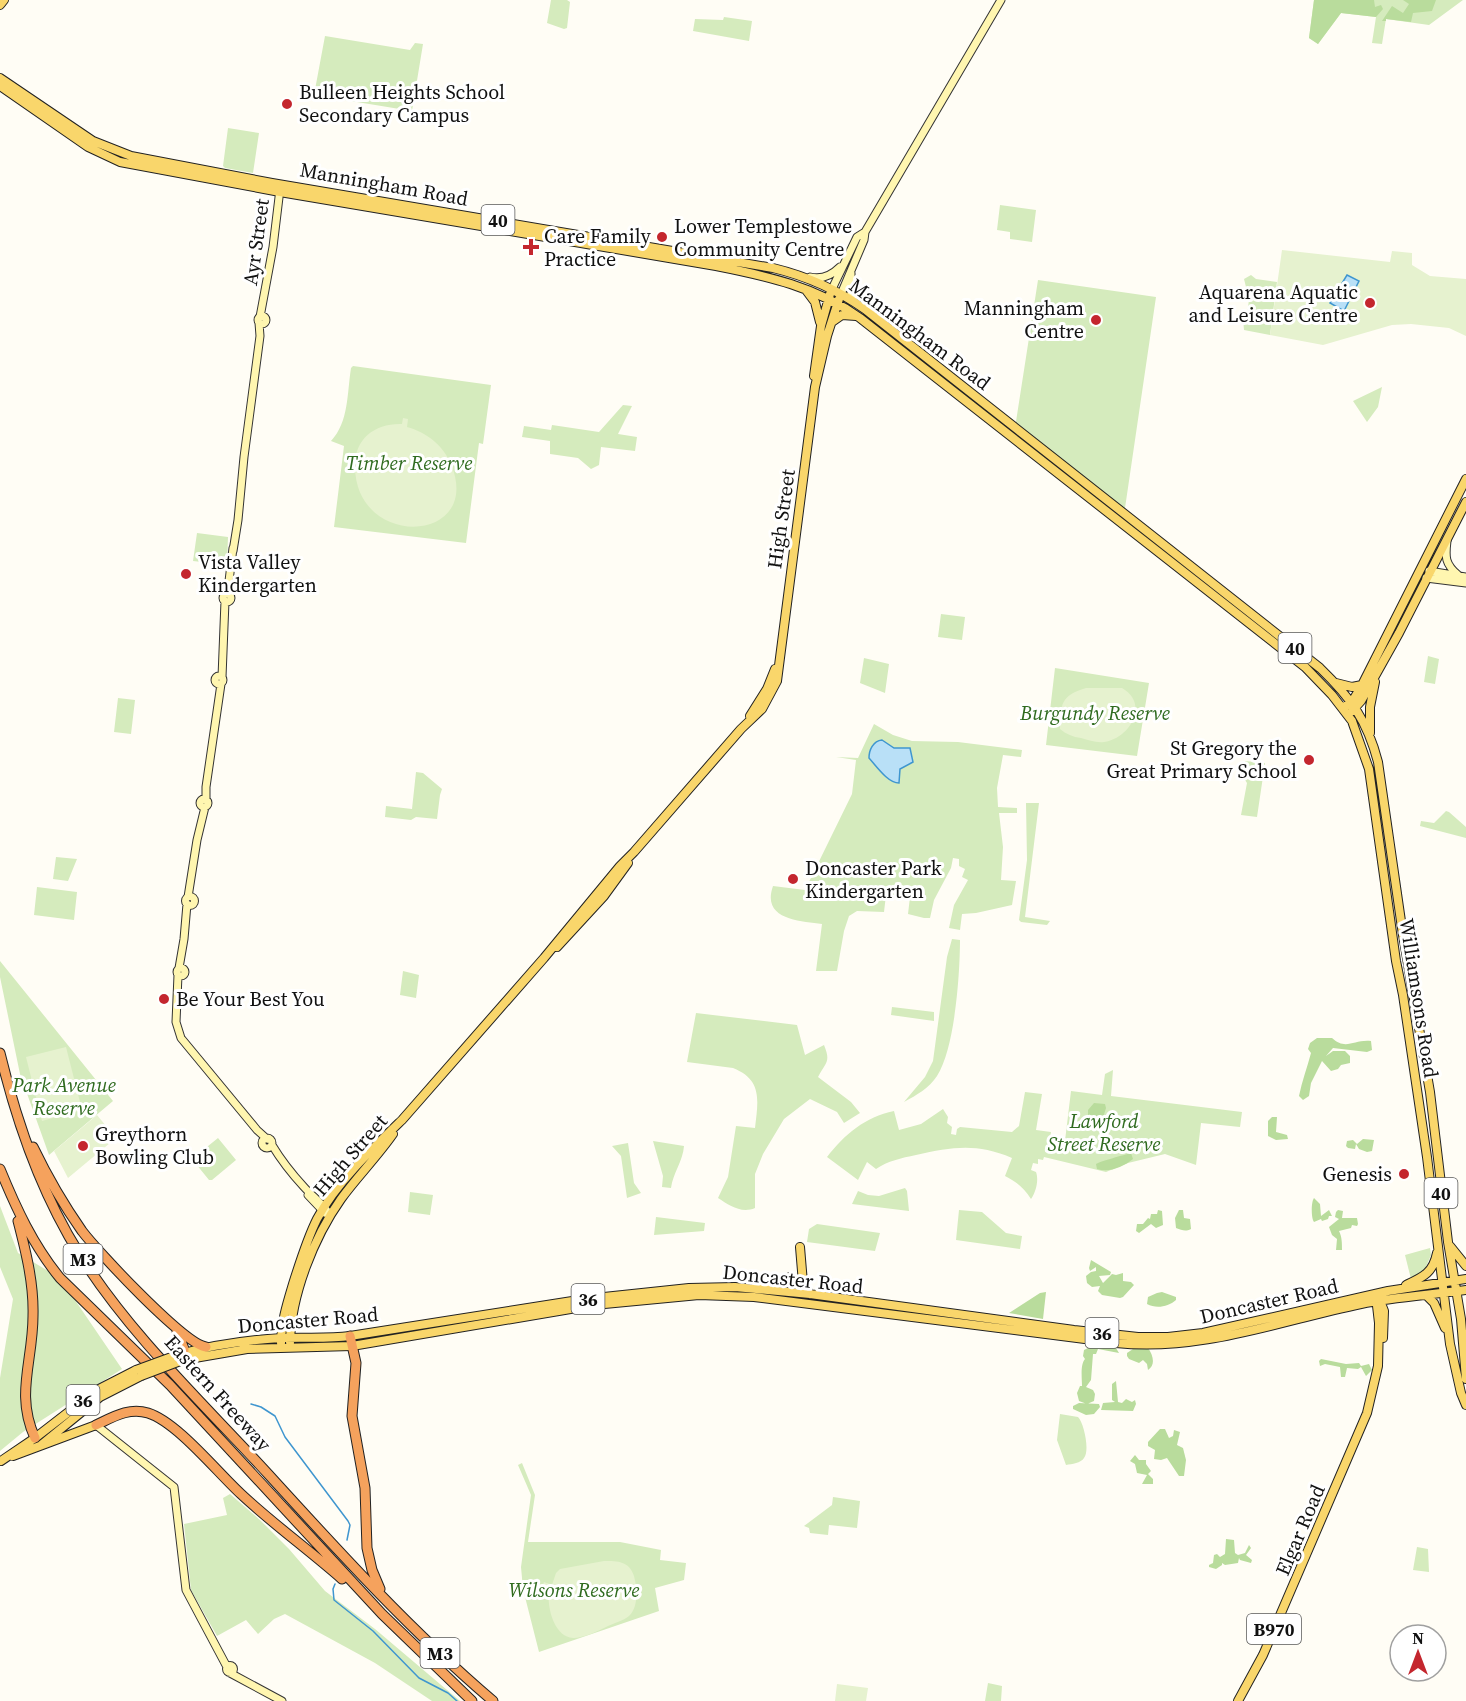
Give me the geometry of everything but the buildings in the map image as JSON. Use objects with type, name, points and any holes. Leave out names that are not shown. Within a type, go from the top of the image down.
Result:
[{"type":"highway","name":"Eastern Freeway","points":[[0,1053],[12,1101],[33,1162],[58,1217],[80,1255],[114,1303],[306,1516],[422,1637],[493,1701]]},
{"type":"highway","points":[[12,1101],[46,1173],[84,1233],[176,1329],[196,1344],[206,1347]]},
{"type":"highway","name":"Eastern Freeway","points":[[0,1169],[32,1238],[60,1278],[170,1385],[382,1614],[472,1701]]},
{"type":"highway","points":[[11,1195],[29,1270],[33,1315],[24,1398],[27,1417],[38,1441]]},
{"type":"highway","points":[[176,1329],[182,1340],[181,1356]]},
{"type":"highway","points":[[351,1341],[356,1369],[352,1416],[365,1488],[367,1548],[376,1580],[390,1604]]},
{"type":"highway","name":"36","points":[[96,1425],[119,1414],[137,1411],[153,1415],[176,1431],[240,1493],[382,1614]]},
{"type":"main road","points":[[0,4],[4,0]]},
{"type":"main road","name":"Manningham Road","points":[[0,78],[81,134],[115,151],[141,158],[280,188],[718,266],[802,287],[829,298],[860,318],[1305,667],[1347,715]]},
{"type":"main road","name":"Manningham Road","points":[[0,86],[88,147],[112,159],[129,164],[773,268],[801,276],[832,289],[854,301],[1320,668],[1354,705],[1370,736]]},
{"type":"main road","points":[[802,287],[815,302],[821,326]]},
{"type":"main road","name":"High Street","points":[[815,387],[814,377],[821,326],[832,289]]},
{"type":"main road","name":"High Street","points":[[281,1348],[282,1325],[305,1247],[325,1212],[544,958],[558,946],[614,884],[634,852],[741,729],[756,715],[771,695],[779,673],[815,387],[840,294]]},
{"type":"main road","points":[[830,325],[834,319],[842,315],[860,318]]},
{"type":"main road","points":[[1067,479],[1073,472]]},
{"type":"main road","points":[[1354,705],[1466,479]]},
{"type":"main road","points":[[1347,715],[1377,672],[1466,502]]},
{"type":"main road","points":[[1419,573],[1428,575]]},
{"type":"main road","points":[[1234,612],[1240,605]]},
{"type":"main road","points":[[1370,736],[1370,704],[1377,672]]},
{"type":"main road","points":[[1335,683],[1352,687],[1362,685]]},
{"type":"main road","name":"Williamsons Road","points":[[1347,715],[1369,769],[1422,1119],[1442,1283]]},
{"type":"main road","name":"Williamsons Road","points":[[1370,736],[1378,762],[1431,1092],[1448,1242],[1456,1281],[1462,1291],[1466,1379]]},
{"type":"main road","points":[[1386,893],[1398,897]]},
{"type":"main road","name":"High Street","points":[[290,1348],[292,1319],[325,1212]]},
{"type":"main road","points":[[1448,1242],[1466,1266]]},
{"type":"main road","points":[[1400,1289],[1429,1273],[1435,1263],[1438,1244]]},
{"type":"main road","points":[[800,1247],[803,1283],[810,1294]]},
{"type":"main road","points":[[748,1287],[790,1277]]},
{"type":"main road","name":"Doncaster Road","points":[[181,1356],[401,1337],[576,1307],[675,1296],[723,1295],[1138,1337],[1168,1337],[1281,1320],[1361,1304],[1400,1289],[1466,1279]]},
{"type":"main road","name":"40","points":[[1442,1283],[1444,1293]]},
{"type":"main road","name":"Doncaster Road","points":[[38,1441],[97,1390],[206,1347],[281,1338],[351,1341],[369,1333],[585,1299],[689,1288],[748,1287],[810,1294],[957,1319]]},
{"type":"main road","name":"Doncaster Road","points":[[1281,1320],[1378,1299],[1408,1298],[1462,1291]]},
{"type":"main road","points":[[790,1301],[791,1293]]},
{"type":"main road","points":[[1444,1293],[1450,1344],[1466,1405]]},
{"type":"main road","points":[[1426,1296],[1435,1305],[1450,1344]]},
{"type":"main road","points":[[1385,1320],[1391,1308],[1408,1298]]},
{"type":"main road","name":"Elgar Road","points":[[1238,1701],[1263,1655],[1361,1429],[1372,1395],[1385,1320],[1378,1299]]},
{"type":"main road","name":"Elgar Road","points":[[1378,1299],[1378,1366]]},
{"type":"main road","points":[[1361,1304],[1373,1310],[1379,1332]]},
{"type":"main road","points":[[1462,1323],[1466,1310]]},
{"type":"main road","points":[[292,1319],[304,1339]]},
{"type":"main road","points":[[268,1339],[277,1333],[282,1325]]},
{"type":"main road","points":[[369,1333],[371,1337],[389,1334],[401,1337]]},
{"type":"main road","name":"Doncaster Road","points":[[0,1461],[38,1441],[96,1425]]},
{"type":"street","name":"High Street","points":[[840,294],[864,240],[865,232],[1001,0]]},
{"type":"street","name":"Ayr Street","points":[[280,188],[248,433],[249,450],[244,465],[239,498],[202,820],[178,987],[176,1022],[181,1038],[325,1212]]},
{"type":"street","name":"High Street","points":[[832,289],[857,237],[865,232]]},
{"type":"street","points":[[801,276],[822,278],[835,272],[844,263]]},
{"type":"street","points":[[851,267],[851,293],[854,301]]},
{"type":"street","points":[[1448,536],[1445,559],[1447,564],[1462,576]]},
{"type":"street","points":[[1428,575],[1462,576]]},
{"type":"street","points":[[1428,575],[1466,583]]},
{"type":"street","points":[[96,1425],[175,1488],[186,1590],[230,1669],[242,1679],[282,1701]]},
{"type":"green space","points":[[551,0],[570,2],[567,28],[547,23]]},
{"type":"green space","points":[[1314,0],[1463,0],[1429,25],[1386,19],[1382,44],[1372,43],[1376,17],[1341,13],[1318,44],[1309,38]]},
{"type":"green space","points":[[1314,0],[1374,0],[1375,7],[1381,5],[1383,9],[1376,17],[1341,13],[1318,44],[1309,38]]},
{"type":"green space","points":[[1403,0],[1436,0],[1432,11],[1413,13],[1411,22],[1386,19],[1382,21],[1392,6],[1403,13],[1409,4]]},
{"type":"green space","points":[[724,17],[752,21],[749,41],[693,31],[695,19],[723,20]]},
{"type":"green space","points":[[325,36],[410,50],[415,43],[423,44],[412,111],[314,95]]},
{"type":"green space","points":[[228,128],[259,133],[253,173],[223,166]]},
{"type":"green space","points":[[1000,205],[1036,210],[1032,242],[1010,239],[1010,232],[997,230]]},
{"type":"green space","name":"Aquarena Aquatic and Leisure Centre","points":[[1282,250],[1390,262],[1392,251],[1412,253],[1412,265],[1430,276],[1466,279],[1466,336],[1449,328],[1411,324],[1392,325],[1323,345],[1270,335]]},
{"type":"green space","points":[[1251,275],[1256,279],[1277,282],[1270,335],[1244,330],[1243,318],[1247,317],[1249,299],[1244,279]]},
{"type":"green space","name":"Manningham Centre","points":[[1038,280],[1156,297],[1125,508],[1122,511],[1015,428]]},
{"type":"green space","name":"Timber Reserve","points":[[353,366],[491,385],[483,444],[479,443],[466,543],[334,527],[344,446],[331,441],[344,416]]},
{"type":"green space","points":[[1382,387],[1378,407],[1367,422],[1353,401]]},
{"type":"green space","points":[[623,405],[632,406],[618,434],[637,437],[635,451],[601,447],[599,465],[591,469],[578,458],[550,454],[550,441],[522,437],[524,426],[551,430],[552,425],[599,432]]},
{"type":"green space","points":[[403,418],[408,419],[407,427],[427,436],[439,445],[448,457],[456,491],[450,510],[435,522],[416,527],[395,524],[375,513],[361,494],[355,467],[358,448],[362,441],[383,426],[402,424]]},
{"type":"green space","points":[[197,533],[228,537],[227,565],[193,561]]},
{"type":"green space","points":[[941,614],[965,617],[962,640],[938,637]]},
{"type":"green space","points":[[1428,656],[1439,659],[1435,684],[1424,682]]},
{"type":"green space","points":[[864,658],[889,664],[885,693],[860,683]]},
{"type":"green space","name":"Burgundy Reserve","points":[[1055,668],[1149,683],[1137,756],[1046,745]]},
{"type":"green space","points":[[1086,688],[1122,688],[1130,695],[1135,703],[1135,711],[1133,720],[1122,734],[1104,742],[1098,742],[1072,736],[1060,729],[1064,702],[1071,694]]},
{"type":"green space","points":[[118,698],[135,700],[131,734],[114,732]]},
{"type":"green space","points":[[874,724],[893,735],[912,741],[958,742],[1022,750],[1021,757],[1003,755],[997,788],[998,807],[1017,808],[1017,813],[999,813],[1003,847],[1001,880],[1016,881],[1012,905],[962,914],[960,930],[949,928],[954,905],[968,880],[962,877],[965,869],[959,866],[959,859],[953,858],[951,868],[934,900],[930,918],[908,914],[910,897],[886,895],[884,912],[857,911],[849,916],[837,971],[816,971],[822,924],[794,920],[777,912],[772,906],[773,886],[805,890],[852,794],[856,760],[836,757],[858,758]]},
{"type":"green space","points":[[1245,761],[1265,763],[1257,817],[1241,815],[1247,783],[1243,777]]},
{"type":"green space","points":[[416,772],[423,773],[442,789],[437,819],[416,817],[411,820],[385,817],[386,806],[412,809]]},
{"type":"green space","points":[[1026,803],[1039,803],[1025,917],[1050,921],[1047,925],[1019,920],[1027,860]]},
{"type":"green space","points":[[1446,811],[1466,827],[1466,838],[1420,826],[1421,821],[1434,823]]},
{"type":"green space","points":[[56,857],[77,859],[68,881],[53,879]]},
{"type":"green space","points":[[37,887],[77,892],[74,920],[34,915]]},
{"type":"green space","points":[[952,939],[960,940],[960,954],[955,1010],[948,1048],[943,1064],[934,1080],[904,1102],[925,1077],[933,1061],[947,957]]},
{"type":"green space","name":"Park Avenue Reserve","points":[[0,961],[113,1101],[49,1155],[20,1074],[0,977]]},
{"type":"green space","points":[[403,971],[419,975],[416,998],[400,995]]},
{"type":"green space","points":[[892,1007],[934,1012],[934,1021],[891,1015]]},
{"type":"green space","points":[[696,1013],[797,1025],[805,1055],[824,1045],[827,1059],[818,1077],[851,1102],[860,1113],[844,1123],[837,1112],[810,1099],[784,1119],[763,1154],[755,1174],[755,1208],[750,1210],[735,1208],[718,1198],[728,1177],[736,1126],[755,1128],[756,1092],[750,1079],[733,1068],[687,1062]]},
{"type":"green space","points":[[1317,1038],[1332,1038],[1342,1044],[1371,1041],[1372,1050],[1367,1052],[1333,1048],[1326,1056],[1333,1051],[1345,1051],[1350,1056],[1350,1063],[1331,1071],[1322,1061],[1311,1083],[1309,1096],[1303,1100],[1299,1096],[1311,1053],[1308,1049],[1310,1043]]},
{"type":"green space","points":[[66,1047],[82,1110],[42,1121],[26,1057]]},
{"type":"green space","name":"Lawford Street Reserve","points":[[1113,1070],[1111,1096],[1242,1112],[1240,1127],[1201,1123],[1196,1165],[1165,1154],[1128,1163],[1106,1172],[1044,1157],[1043,1160],[1038,1159],[1038,1164],[1033,1163],[1031,1170],[1036,1172],[1037,1179],[1036,1189],[1031,1199],[1020,1186],[1005,1176],[1012,1158],[987,1150],[964,1148],[942,1150],[900,1159],[876,1169],[867,1162],[858,1180],[827,1157],[856,1128],[874,1117],[894,1111],[899,1130],[921,1124],[943,1109],[948,1117],[947,1123],[952,1127],[951,1134],[956,1135],[960,1127],[1012,1132],[1019,1126],[1025,1092],[1042,1094],[1036,1130],[1051,1132],[1050,1140],[1056,1143],[1056,1148],[1064,1149],[1071,1091],[1102,1095],[1105,1074]]},
{"type":"green space","points":[[1094,1103],[1105,1104],[1103,1118],[1096,1120],[1088,1116],[1088,1110]]},
{"type":"green space","name":"Greythorn Bowling Club","points":[[97,1115],[116,1138],[68,1178],[54,1151]]},
{"type":"green space","points":[[1272,1117],[1277,1117],[1276,1132],[1287,1135],[1288,1139],[1276,1140],[1268,1136],[1268,1121]]},
{"type":"green space","points":[[218,1138],[236,1160],[209,1180],[192,1159]]},
{"type":"green space","points":[[1363,1139],[1374,1140],[1372,1151],[1359,1149],[1356,1144],[1355,1149],[1346,1146],[1347,1141],[1353,1140],[1357,1144]]},
{"type":"green space","points":[[653,1141],[684,1146],[671,1188],[662,1187],[663,1176]]},
{"type":"green space","points":[[628,1143],[634,1183],[641,1193],[627,1198],[621,1156],[612,1146]]},
{"type":"green space","points":[[1131,1153],[1133,1159],[1120,1167],[1111,1170],[1097,1169],[1096,1164]]},
{"type":"green space","points":[[905,1188],[909,1211],[852,1204],[858,1191],[879,1196]]},
{"type":"green space","points":[[410,1192],[433,1195],[430,1215],[408,1212]]},
{"type":"green space","points":[[1314,1198],[1320,1204],[1321,1216],[1329,1210],[1332,1216],[1314,1222],[1312,1203]]},
{"type":"green space","points":[[0,1206],[18,1253],[60,1278],[122,1369],[23,1432],[0,1451],[0,1378],[13,1299],[0,1267]]},
{"type":"green space","points":[[959,1210],[982,1212],[1006,1233],[1022,1236],[1020,1249],[956,1240]]},
{"type":"green space","points":[[1158,1210],[1162,1211],[1163,1225],[1156,1228],[1151,1224],[1139,1233],[1136,1231],[1137,1224],[1143,1224],[1148,1218],[1150,1219],[1151,1214],[1157,1214]]},
{"type":"green space","points":[[1179,1210],[1183,1210],[1184,1218],[1190,1219],[1191,1229],[1185,1231],[1176,1228],[1175,1218]]},
{"type":"green space","points":[[1338,1210],[1343,1211],[1342,1218],[1357,1218],[1358,1224],[1339,1231],[1342,1250],[1336,1250],[1337,1239],[1332,1235],[1329,1227],[1339,1219],[1335,1217]]},
{"type":"green space","points":[[656,1217],[705,1223],[704,1231],[654,1235]]},
{"type":"green space","points":[[817,1224],[880,1233],[875,1251],[807,1242],[809,1229]]},
{"type":"green space","points":[[1430,1248],[1431,1255],[1423,1274],[1411,1279],[1405,1255]]},
{"type":"green space","points":[[1091,1260],[1111,1272],[1110,1275],[1099,1276],[1103,1283],[1112,1274],[1123,1273],[1123,1281],[1134,1285],[1120,1298],[1102,1295],[1098,1291],[1100,1286],[1092,1287],[1087,1283],[1086,1276],[1096,1271],[1096,1267],[1090,1271]]},
{"type":"green space","points":[[1046,1292],[1043,1319],[1009,1313],[1040,1293]]},
{"type":"green space","points":[[1162,1292],[1176,1297],[1176,1300],[1162,1306],[1147,1304],[1148,1297]]},
{"type":"green space","points":[[1092,1346],[1116,1348],[1119,1353],[1098,1349],[1096,1354],[1093,1354],[1091,1380],[1086,1387],[1093,1390],[1095,1394],[1094,1401],[1087,1404],[1079,1401],[1077,1393],[1082,1386],[1084,1350]]},
{"type":"green space","points":[[1148,1348],[1153,1360],[1148,1370],[1143,1360],[1139,1363],[1127,1356],[1127,1353],[1133,1349]]},
{"type":"green space","points":[[1321,1359],[1346,1364],[1359,1363],[1361,1366],[1369,1364],[1372,1370],[1366,1376],[1361,1367],[1347,1368],[1345,1377],[1341,1377],[1340,1367],[1325,1364],[1320,1366]]},
{"type":"green space","points":[[1116,1381],[1118,1402],[1122,1403],[1126,1399],[1132,1402],[1135,1400],[1133,1411],[1101,1410],[1103,1403],[1115,1402],[1112,1400],[1112,1384]]},
{"type":"green space","points":[[1079,1403],[1099,1404],[1100,1407],[1094,1414],[1086,1415],[1073,1409],[1073,1406]]},
{"type":"green space","points":[[1060,1414],[1078,1417],[1082,1425],[1086,1437],[1086,1454],[1079,1462],[1066,1465],[1057,1440]]},
{"type":"green space","points":[[1160,1429],[1165,1429],[1169,1438],[1173,1436],[1174,1430],[1180,1432],[1177,1445],[1183,1448],[1186,1460],[1184,1476],[1179,1476],[1167,1458],[1154,1459],[1155,1450],[1148,1446],[1148,1442]]},
{"type":"green space","points":[[1135,1455],[1139,1460],[1146,1460],[1151,1471],[1148,1474],[1153,1479],[1153,1484],[1142,1484],[1147,1475],[1137,1473],[1135,1464],[1130,1461]]},
{"type":"green space","name":"Wilsons Reserve","points":[[522,1463],[535,1495],[528,1542],[620,1542],[661,1550],[660,1560],[686,1563],[684,1580],[655,1588],[659,1611],[539,1652],[523,1589],[521,1567],[531,1495],[518,1465]]},
{"type":"green space","points":[[230,1494],[289,1549],[325,1591],[375,1629],[460,1701],[432,1701],[375,1663],[285,1614],[274,1619],[258,1634],[246,1620],[217,1636],[191,1590],[184,1524],[227,1515],[223,1498]]},
{"type":"green space","points":[[833,1497],[860,1501],[857,1528],[829,1525],[828,1535],[810,1533],[809,1528],[804,1526],[832,1505]]},
{"type":"green space","points":[[1226,1539],[1234,1540],[1235,1553],[1238,1555],[1245,1553],[1249,1545],[1251,1548],[1246,1555],[1252,1560],[1251,1563],[1239,1558],[1238,1563],[1225,1565],[1222,1563],[1216,1569],[1209,1567],[1213,1563],[1214,1555],[1217,1554],[1220,1557],[1225,1554]]},
{"type":"green space","points":[[1417,1547],[1428,1549],[1429,1572],[1413,1570]]},
{"type":"green space","points":[[604,1561],[622,1563],[632,1571],[636,1602],[632,1612],[624,1619],[591,1634],[577,1638],[566,1636],[561,1633],[553,1620],[549,1606],[549,1593],[541,1590],[544,1582],[552,1585],[560,1569]]},
{"type":"green space","points":[[988,1683],[1002,1686],[1001,1701],[985,1701]]},
{"type":"green space","points":[[837,1684],[868,1688],[866,1701],[835,1701]]},
{"type":"water","points":[[1347,275],[1359,281],[1344,311],[1330,303]]},
{"type":"water","points":[[882,740],[894,748],[910,748],[913,762],[900,769],[899,783],[887,777],[869,758],[872,746]]},
{"type":"waterway","points":[[251,1404],[275,1416],[285,1437],[348,1521],[350,1525],[347,1540]]},
{"type":"waterway","points":[[335,1584],[334,1600],[373,1631],[419,1678],[448,1693],[457,1701]]},
{"type":"place","name":"Bulleen Heights School Secondary Campus","points":[[287,104]]},
{"type":"place","name":"Lower Templestowe Community Centre","points":[[662,237]]},
{"type":"place","name":"Care Family Practice","points":[[531,247]]},
{"type":"place","name":"Aquarena Aquatic and Leisure Centre","points":[[1370,303]]},
{"type":"place","name":"Manningham Centre","points":[[1096,320]]},
{"type":"place","name":"Vista Valley Kindergarten","points":[[186,574]]},
{"type":"place","name":"St Gregory the Great Primary School","points":[[1309,760]]},
{"type":"place","name":"Doncaster Park Kindergarten","points":[[793,879]]},
{"type":"place","name":"Be Your Best You","points":[[164,999]]},
{"type":"place","name":"Greythorn Bowling Club","points":[[83,1146]]},
{"type":"place","name":"Genesis","points":[[1404,1174]]}]
